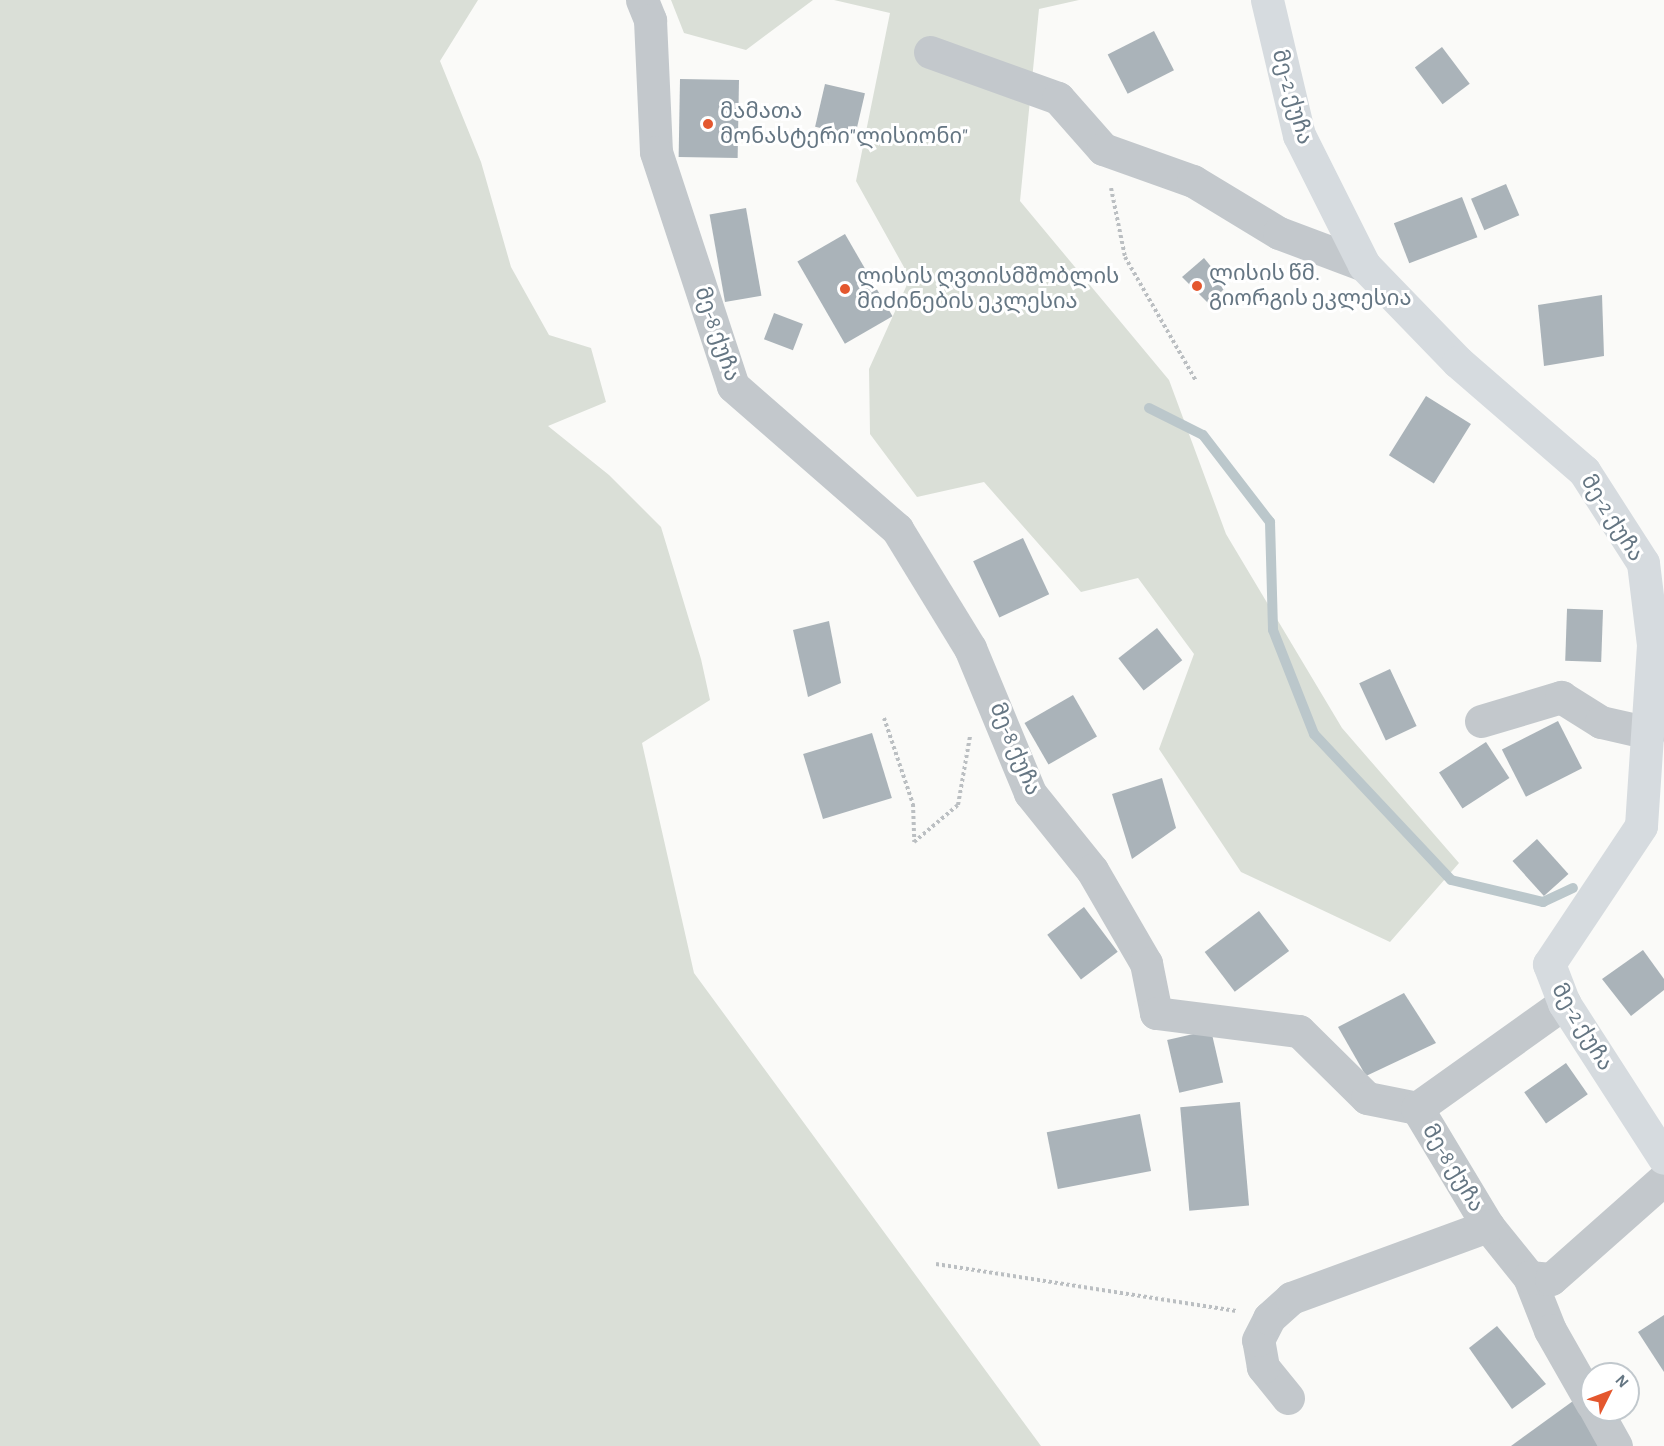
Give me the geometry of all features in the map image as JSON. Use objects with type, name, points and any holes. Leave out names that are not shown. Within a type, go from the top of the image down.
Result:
[{"type":"main road","name":"მე-2 ქუჩა","points":[[1267,0],[1299,135],[1364,266],[1458,362],[1584,471],[1643,563],[1653,645],[1649,733],[1656,784],[1641,826],[1549,964],[1564,1003],[1664,1158]]},
{"type":"street","name":"მე-8 ქუჩა","points":[[642,0],[650,20],[656,153],[733,387],[897,529],[990,689],[1030,793],[1092,870],[1146,963],[1156,1013],[1299,1031],[1367,1098],[1417,1108],[1488,1226],[1528,1277],[1550,1330],[1580,1383]]},
{"type":"street","points":[[930,52],[1058,98],[1103,149],[1193,181],[1279,233],[1364,266]]},
{"type":"street","points":[[1481,721],[1561,697],[1601,722],[1649,733]]},
{"type":"street","points":[[1417,1108],[1564,1003]]},
{"type":"street","points":[[1528,1277],[1551,1280],[1664,1179]]},
{"type":"street","points":[[1288,1398],[1263,1367],[1258,1340],[1269,1318],[1291,1298],[1488,1226]]},
{"type":"street","points":[[1603,1422],[1616,1446]]},
{"type":"path","points":[[1103,149],[1125,257],[1196,381]]},
{"type":"path","points":[[884,718],[913,804],[914,842],[958,805],[973,719],[990,689]]},
{"type":"path","points":[[936,1264],[1247,1313],[1291,1298]]},
{"type":"shaded area","points":[[0,0],[478,0],[440,61],[481,162],[511,267],[549,335],[591,348],[606,402],[548,426],[609,475],[661,527],[701,659],[710,700],[642,743],[694,973],[1041,1446],[0,1446]]},
{"type":"shaded area","points":[[671,0],[813,0],[746,50],[684,33]]},
{"type":"shaded area","points":[[834,0],[1079,0],[1039,9],[1020,201],[1169,380],[1226,534],[1342,728],[1459,863],[1390,942],[1241,872],[1159,749],[1194,654],[1138,578],[1081,592],[984,482],[917,497],[870,434],[869,369],[910,278],[856,181],[890,13]]},
{"type":"building","points":[[1154,31],[1174,70],[1128,94],[1108,55]]},
{"type":"building","points":[[1442,47],[1470,84],[1443,104],[1415,67]]},
{"type":"building","points":[[680,79],[739,80],[738,158],[679,157]]},
{"type":"building","points":[[825,84],[865,93],[855,136],[815,127]]},
{"type":"building","points":[[1506,184],[1519,215],[1484,230],[1471,199]]},
{"type":"building","points":[[1462,197],[1477,237],[1409,263],[1394,223]]},
{"type":"building","points":[[746,208],[761,296],[725,302],[710,214]]},
{"type":"building","name":"ლისის ღვთისმშობლის მიძინების ეკლესია","points":[[845,234],[892,316],[845,344],[797,262]]},
{"type":"building","points":[[1204,258],[1227,286],[1209,304],[1182,277]]},
{"type":"building","points":[[1602,295],[1604,356],[1544,366],[1538,305]]},
{"type":"building","points":[[774,313],[803,324],[793,350],[764,339]]},
{"type":"building","points":[[1426,396],[1471,424],[1434,483],[1389,455]]},
{"type":"building","points":[[1023,538],[1049,594],[999,617],[973,561]]},
{"type":"building","points":[[1567,609],[1603,610],[1601,662],[1565,661]]},
{"type":"building","points":[[829,621],[841,683],[808,697],[793,630]]},
{"type":"building","points":[[1157,628],[1182,660],[1144,690],[1118,658]]},
{"type":"building","points":[[1390,669],[1417,726],[1386,740],[1359,683]]},
{"type":"building","points":[[1073,695],[1097,737],[1049,765],[1025,723]]},
{"type":"building","points":[[1558,721],[1582,768],[1526,797],[1502,750]]},
{"type":"building","points":[[872,733],[892,798],[823,819],[803,754]]},
{"type":"building","points":[[1486,742],[1509,778],[1462,809],[1439,772]]},
{"type":"building","points":[[1162,778],[1176,828],[1132,859],[1112,794]]},
{"type":"building","points":[[1537,839],[1568,874],[1544,896],[1512,861]]},
{"type":"building","points":[[1084,907],[1118,952],[1081,979],[1047,935]]},
{"type":"building","points":[[1259,911],[1289,951],[1235,992],[1205,952]]},
{"type":"building","points":[[1643,950],[1664,979],[1664,990],[1631,1016],[1602,979]]},
{"type":"building","points":[[1404,993],[1436,1043],[1366,1076],[1338,1027]]},
{"type":"building","points":[[1211,1030],[1223,1083],[1179,1093],[1167,1040]]},
{"type":"building","points":[[1566,1063],[1588,1094],[1546,1123],[1524,1092]]},
{"type":"building","points":[[1240,1102],[1249,1206],[1189,1211],[1180,1107]]},
{"type":"building","points":[[1140,1114],[1151,1171],[1058,1189],[1047,1132]]},
{"type":"building","points":[[1664,1315],[1664,1372],[1638,1332]]},
{"type":"building","points":[[1497,1326],[1546,1384],[1512,1409],[1469,1348]]},
{"type":"building","points":[[1573,1401],[1580,1413],[1580,1422],[1586,1422],[1600,1446],[1511,1446]]},
{"type":"waterway","points":[[1149,408],[1203,435],[1270,522],[1273,630],[1314,734],[1451,880],[1543,902],[1573,888]]},
{"type":"place","name":"მამათა მონასტერი\"ლისიონი\"","points":[[708,124]]},
{"type":"place","name":"ლისის წმ. გიორგის ეკლესია","points":[[1197,286]]},
{"type":"place","name":"ლისის ღვთისმშობლის მიძინების ეკლესია","points":[[845,289]]}]
